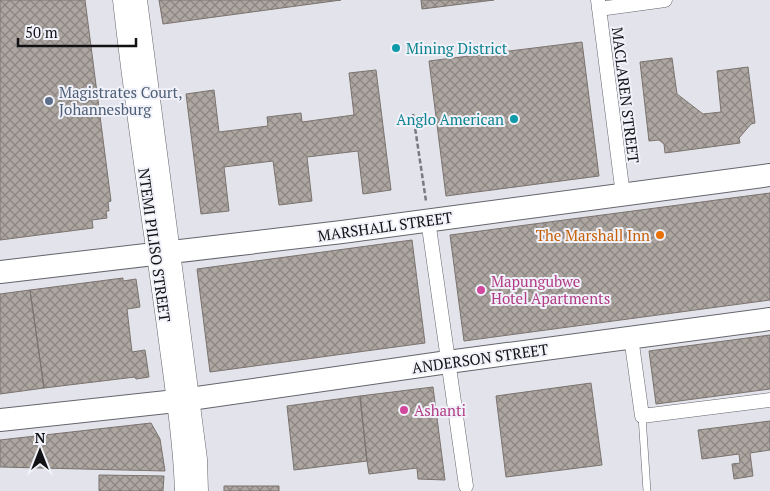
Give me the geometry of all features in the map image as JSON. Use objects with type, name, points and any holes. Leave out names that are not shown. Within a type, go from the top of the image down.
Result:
[{"type":"main road","name":"MARSHALL STREET","points":[[0,272],[342,232],[770,175]]},
{"type":"main road","name":"ANDERSON STREET","points":[[0,420],[183,399],[770,319]]},
{"type":"street","name":"NTEMI PILISO STREET","points":[[122,0],[130,76],[164,253]]},
{"type":"street","name":"NTEMI PILISO STREET","points":[[138,0],[164,253],[183,399],[198,459],[199,491]]},
{"type":"street","points":[[598,4],[665,0]]},
{"type":"street","name":"MACLAREN STREET","points":[[598,4],[623,195]]},
{"type":"street","points":[[428,220],[466,486]]},
{"type":"street","points":[[631,337],[642,416],[770,400]]},
{"type":"street","name":"NTEMI PILISO STREET","points":[[183,399],[184,491]]},
{"type":"lane","points":[[642,416],[647,491]]},
{"type":"path","points":[[413,114],[428,220]]},
{"type":"building","name":"Magistrates Court, Johannesburg","points":[[0,0],[85,0],[111,201],[108,202],[109,211],[106,211],[107,218],[92,220],[93,228],[0,240]]},
{"type":"building","points":[[159,0],[341,0],[163,24]]},
{"type":"building","points":[[421,0],[494,0],[422,9]]},
{"type":"building","name":"Anglo American","points":[[582,42],[599,176],[446,196],[429,61]]},
{"type":"building","points":[[672,58],[677,94],[703,114],[721,112],[717,71],[748,67],[755,123],[751,124],[739,138],[740,143],[665,153],[664,144],[659,140],[649,141],[640,62]]},
{"type":"building","points":[[376,70],[391,190],[363,194],[358,151],[307,157],[312,201],[279,205],[273,161],[224,167],[229,211],[201,214],[186,94],[214,90],[219,132],[268,126],[267,117],[301,113],[302,122],[354,115],[349,73]]},
{"type":"building","points":[[770,193],[770,300],[464,341],[450,235]]},
{"type":"building","points":[[412,240],[425,343],[210,372],[197,269]]},
{"type":"building","points":[[123,278],[123,281],[136,279],[140,307],[127,309],[132,352],[145,350],[149,377],[44,388],[30,290]]},
{"type":"building","points":[[30,290],[44,388],[0,394],[0,294]]},
{"type":"building","points":[[770,335],[770,389],[656,404],[649,351]]},
{"type":"building","points":[[591,383],[602,465],[506,477],[496,396]]},
{"type":"building","points":[[433,387],[445,480],[418,479],[417,468],[369,474],[360,396]]},
{"type":"building","points":[[360,396],[367,461],[294,470],[287,406]]},
{"type":"building","points":[[770,421],[770,450],[750,453],[753,476],[734,479],[732,464],[740,463],[739,454],[702,459],[698,430]]},
{"type":"building","points":[[151,423],[160,439],[165,471],[0,467],[0,440]]},
{"type":"building","points":[[99,475],[164,476],[163,491],[99,491]]},
{"type":"building","points":[[224,486],[279,486],[279,491],[224,491]]},
{"type":"place","name":"Mining District","points":[[396,48]]},
{"type":"place","name":"Magistrates Court, Johannesburg","points":[[49,101]]},
{"type":"place","name":"Anglo American","points":[[514,119]]},
{"type":"place","name":"The Marshall Inn","points":[[660,235]]},
{"type":"place","name":"Mapungubwe Hotel Apartments","points":[[481,290]]},
{"type":"place","name":"Ashanti","points":[[404,410]]}]
